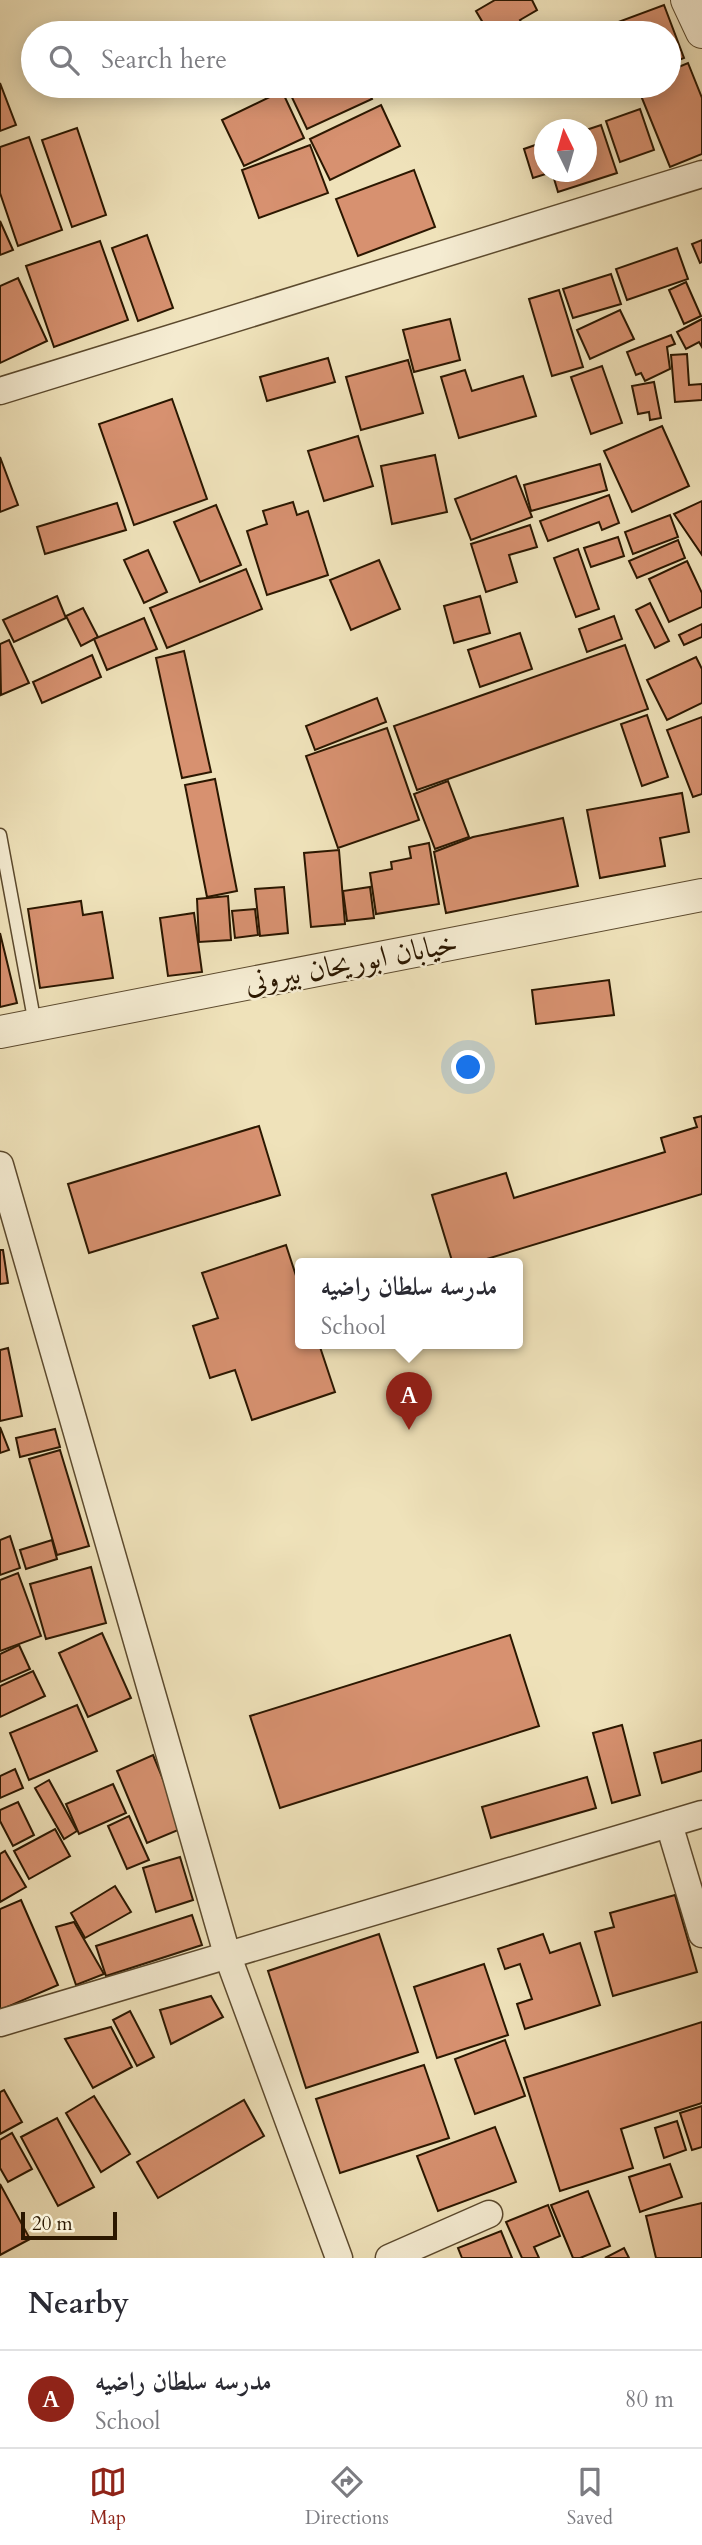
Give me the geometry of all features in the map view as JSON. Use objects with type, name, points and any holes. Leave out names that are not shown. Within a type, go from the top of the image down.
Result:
[{"type":"street","points":[[687,0],[702,32]]},
{"type":"street","points":[[0,391],[702,174]]},
{"type":"street","name":"خیابان ابوریحان بیرونی","points":[[0,1032],[702,895]]},
{"type":"street","points":[[0,1165],[227,1954],[339,2258]]},
{"type":"street","points":[[0,2023],[702,1814]]},
{"type":"street","points":[[669,1824],[702,1934]]},
{"type":"street","points":[[389,2258],[489,2214]]},
{"type":"lane","points":[[0,835],[35,1025]]},
{"type":"building","points":[[495,0],[532,0],[537,10],[521,21],[482,21],[476,11]]},
{"type":"building","points":[[664,5],[670,21],[621,21]]},
{"type":"building","points":[[688,63],[702,98],[702,154],[670,167],[642,98],[681,98],[681,66]]},
{"type":"building","points":[[0,83],[16,125],[0,131]]},
{"type":"building","points":[[268,98],[285,98],[304,138],[244,166],[222,120]]},
{"type":"building","points":[[292,98],[372,98],[372,99],[307,129]]},
{"type":"building","points":[[381,105],[400,146],[330,180],[310,139]]},
{"type":"building","points":[[640,109],[654,150],[620,162],[606,121]]},
{"type":"building","points":[[601,125],[617,173],[597,179],[597,126]]},
{"type":"building","points":[[77,128],[106,215],[72,227],[42,140]]},
{"type":"building","points":[[29,137],[62,230],[18,246],[0,193],[0,147]]},
{"type":"building","points":[[310,145],[328,193],[259,218],[242,170]]},
{"type":"building","points":[[534,146],[534,178],[533,178],[524,149]]},
{"type":"building","points":[[414,170],[435,227],[358,256],[336,199]]},
{"type":"building","points":[[555,182],[589,182],[558,192]]},
{"type":"building","points":[[0,221],[13,250],[0,255]]},
{"type":"building","points":[[147,235],[173,308],[138,321],[112,248]]},
{"type":"building","points":[[702,240],[702,262],[700,263],[692,244]]},
{"type":"building","points":[[100,241],[128,320],[54,347],[26,266]]},
{"type":"building","points":[[677,248],[688,279],[627,300],[616,269]]},
{"type":"building","points":[[611,274],[621,304],[573,318],[563,289]]},
{"type":"building","points":[[18,278],[47,341],[0,363],[0,286]]},
{"type":"building","points":[[686,282],[701,316],[684,324],[669,290]]},
{"type":"building","points":[[559,290],[583,367],[552,376],[529,299]]},
{"type":"building","points":[[620,310],[634,339],[590,359],[577,330]]},
{"type":"building","points":[[450,319],[460,360],[414,372],[403,330]]},
{"type":"building","points":[[702,319],[702,347],[699,342],[686,349],[677,332]]},
{"type":"building","points":[[671,335],[675,344],[667,347],[670,369],[645,381],[641,373],[636,375],[627,352]]},
{"type":"building","points":[[687,354],[689,385],[702,384],[702,400],[675,402],[671,355]]},
{"type":"building","points":[[328,358],[335,382],[267,401],[260,377]]},
{"type":"building","points":[[408,360],[423,413],[361,430],[346,377]]},
{"type":"building","points":[[602,366],[622,423],[591,434],[571,377]]},
{"type":"building","points":[[465,370],[472,391],[523,376],[536,416],[459,438],[441,377]]},
{"type":"building","points":[[654,382],[661,418],[650,420],[649,412],[638,414],[632,386]]},
{"type":"building","points":[[172,399],[207,499],[134,525],[99,424]]},
{"type":"building","points":[[662,426],[689,486],[632,512],[604,451]]},
{"type":"building","points":[[358,436],[373,486],[324,501],[308,451]]},
{"type":"building","points":[[435,455],[447,512],[392,524],[381,466]]},
{"type":"building","points":[[0,457],[18,505],[0,512]]},
{"type":"building","points":[[600,464],[607,490],[531,511],[524,485]]},
{"type":"building","points":[[516,476],[532,517],[471,540],[455,499]]},
{"type":"building","points":[[609,495],[619,523],[602,530],[599,522],[548,541],[540,521]]},
{"type":"building","points":[[702,501],[702,555],[674,514]]},
{"type":"building","points":[[293,502],[297,515],[308,511],[328,575],[267,595],[247,531],[267,524],[263,511]]},
{"type":"building","points":[[117,503],[126,530],[45,554],[37,527]]},
{"type":"building","points":[[216,505],[241,565],[200,582],[174,522]]},
{"type":"building","points":[[670,515],[678,537],[633,554],[625,532]]},
{"type":"building","points":[[530,525],[537,547],[509,555],[517,582],[486,592],[471,544]]},
{"type":"building","points":[[618,537],[624,556],[591,567],[584,548]]},
{"type":"building","points":[[678,540],[685,558],[637,578],[629,561]]},
{"type":"building","points":[[578,549],[599,609],[576,617],[554,558]]},
{"type":"building","points":[[148,550],[167,592],[144,603],[124,560]]},
{"type":"building","points":[[379,560],[400,609],[351,630],[330,580]]},
{"type":"building","points":[[687,561],[702,593],[702,607],[669,622],[649,579]]},
{"type":"building","points":[[246,569],[262,609],[167,648],[150,608]]},
{"type":"building","points":[[57,596],[66,618],[14,642],[3,620]]},
{"type":"building","points":[[480,596],[490,633],[454,643],[444,606]]},
{"type":"building","points":[[650,603],[669,641],[655,648],[636,610]]},
{"type":"building","points":[[83,608],[98,637],[81,646],[66,616]]},
{"type":"building","points":[[614,616],[622,639],[587,652],[579,629]]},
{"type":"building","points":[[144,618],[157,649],[107,670],[94,639]]},
{"type":"building","points":[[702,624],[702,637],[684,645],[679,635]]},
{"type":"building","points":[[520,633],[532,669],[480,687],[468,650]]},
{"type":"building","points":[[9,640],[29,683],[1,695],[0,644]]},
{"type":"building","points":[[625,645],[648,709],[417,790],[394,726]]},
{"type":"building","points":[[184,651],[211,772],[182,778],[156,658]]},
{"type":"building","points":[[92,655],[101,677],[42,703],[33,682]]},
{"type":"building","points":[[696,657],[702,669],[702,703],[667,720],[647,680]]},
{"type":"building","points":[[377,698],[386,722],[315,750],[306,726]]},
{"type":"building","points":[[647,715],[668,777],[642,786],[621,724]]},
{"type":"building","points":[[702,717],[702,794],[693,797],[667,730]]},
{"type":"building","points":[[387,728],[419,820],[338,848],[306,756]]},
{"type":"building","points":[[215,779],[237,891],[207,897],[185,785]]},
{"type":"building","points":[[448,781],[469,837],[435,849],[414,794]]},
{"type":"building","points":[[682,793],[689,832],[660,838],[665,866],[600,878],[587,810]]},
{"type":"building","points":[[563,818],[578,886],[446,913],[434,852],[473,837]]},
{"type":"building","points":[[429,843],[439,904],[376,914],[370,873],[392,869],[391,862],[411,858],[409,847]]},
{"type":"building","points":[[339,850],[345,924],[311,927],[304,853]]},
{"type":"building","points":[[284,887],[288,933],[260,936],[255,889]]},
{"type":"building","points":[[370,887],[374,918],[347,921],[343,891]]},
{"type":"building","points":[[228,896],[231,940],[199,942],[197,899]]},
{"type":"building","points":[[81,901],[83,915],[102,912],[113,978],[40,988],[28,909]]},
{"type":"building","points":[[255,909],[258,935],[235,938],[232,911]]},
{"type":"building","points":[[194,913],[202,972],[168,976],[160,918]]},
{"type":"building","points":[[0,933],[17,1003],[0,1007]]},
{"type":"building","points":[[609,980],[614,1015],[536,1024],[532,990]]},
{"type":"building","points":[[702,1116],[702,1194],[490,1258],[451,1258],[432,1195],[506,1173],[514,1198],[665,1152],[661,1138],[697,1127],[694,1118]]},
{"type":"building","points":[[259,1126],[280,1195],[89,1253],[68,1184]]},
{"type":"building","points":[[286,1245],[295,1273],[295,1349],[321,1349],[335,1392],[252,1420],[235,1370],[210,1378],[193,1326],[218,1318],[202,1273]]},
{"type":"building","points":[[0,1250],[3,1250],[8,1283],[0,1284]]},
{"type":"building","points":[[8,1348],[22,1416],[0,1421],[0,1350]]},
{"type":"building","points":[[0,1427],[9,1450],[0,1453]]},
{"type":"building","points":[[55,1429],[60,1447],[20,1457],[16,1438]]},
{"type":"building","points":[[60,1450],[89,1546],[57,1555],[29,1459]]},
{"type":"building","points":[[10,1536],[20,1568],[0,1575],[0,1540]]},
{"type":"building","points":[[52,1540],[57,1559],[26,1569],[20,1550]]},
{"type":"building","points":[[91,1567],[106,1623],[46,1639],[30,1584]]},
{"type":"building","points":[[18,1573],[41,1636],[0,1651],[0,1580]]},
{"type":"building","points":[[102,1633],[131,1698],[88,1717],[59,1653]]},
{"type":"building","points":[[510,1635],[539,1726],[280,1808],[250,1716]]},
{"type":"building","points":[[19,1645],[30,1669],[0,1682],[0,1654]]},
{"type":"building","points":[[33,1671],[45,1696],[0,1717],[0,1686]]},
{"type":"building","points":[[77,1705],[97,1751],[29,1780],[10,1733]]},
{"type":"building","points":[[622,1725],[640,1795],[612,1803],[593,1733]]},
{"type":"building","points":[[702,1740],[702,1771],[662,1783],[654,1753]]},
{"type":"building","points":[[153,1755],[183,1828],[147,1843],[117,1771]]},
{"type":"building","points":[[15,1769],[23,1788],[0,1798],[0,1776]]},
{"type":"building","points":[[587,1777],[596,1808],[491,1838],[482,1807]]},
{"type":"building","points":[[49,1780],[77,1831],[64,1839],[35,1788]]},
{"type":"building","points":[[113,1784],[126,1813],[79,1834],[66,1804]]},
{"type":"building","points":[[18,1802],[34,1835],[13,1846],[0,1821],[0,1810]]},
{"type":"building","points":[[129,1816],[149,1860],[127,1869],[108,1826]]},
{"type":"building","points":[[55,1829],[70,1856],[29,1879],[14,1851]]},
{"type":"building","points":[[5,1851],[26,1887],[0,1902],[0,1854]]},
{"type":"building","points":[[180,1857],[193,1900],[156,1912],[143,1868]]},
{"type":"building","points":[[115,1886],[131,1912],[85,1938],[71,1913]]},
{"type":"building","points":[[675,1895],[697,1972],[613,1996],[595,1932],[614,1927],[610,1913]]},
{"type":"building","points":[[21,1900],[58,1985],[0,2010],[0,1909]]},
{"type":"building","points":[[192,1915],[202,1945],[106,1976],[96,1946]]},
{"type":"building","points":[[74,1922],[104,1974],[76,1985],[56,1927]]},
{"type":"building","points":[[379,1934],[418,2052],[306,2088],[268,1971]]},
{"type":"building","points":[[543,1934],[550,1953],[580,1943],[600,2005],[525,2029],[517,2004],[532,1999],[520,1964],[505,1969],[498,1949]]},
{"type":"building","points":[[484,1964],[508,2035],[437,2058],[414,1987]]},
{"type":"building","points":[[211,1996],[223,2017],[171,2044],[160,2010]]},
{"type":"building","points":[[130,2011],[154,2057],[137,2066],[113,2020]]},
{"type":"building","points":[[702,2022],[702,2103],[621,2129],[633,2168],[560,2191],[524,2078]]},
{"type":"building","points":[[111,2027],[132,2067],[93,2088],[65,2039]]},
{"type":"building","points":[[505,2040],[525,2096],[475,2114],[455,2059]]},
{"type":"building","points":[[424,2065],[449,2138],[340,2173],[316,2099]]},
{"type":"building","points":[[4,2090],[22,2122],[0,2134],[0,2092]]},
{"type":"building","points":[[94,2096],[130,2154],[101,2172],[66,2113]]},
{"type":"building","points":[[244,2100],[264,2136],[158,2198],[137,2162]]},
{"type":"building","points":[[702,2106],[702,2147],[692,2150],[680,2113]]},
{"type":"building","points":[[57,2118],[94,2187],[58,2206],[21,2137]]},
{"type":"building","points":[[677,2121],[686,2150],[664,2158],[655,2128]]},
{"type":"building","points":[[495,2127],[516,2182],[438,2211],[417,2156]]},
{"type":"building","points":[[12,2133],[32,2169],[8,2182],[0,2168],[0,2140]]},
{"type":"building","points":[[670,2164],[682,2197],[640,2212],[629,2177]]},
{"type":"building","points":[[0,2184],[30,2239],[0,2255]]},
{"type":"building","points":[[588,2191],[610,2246],[580,2258],[573,2258],[551,2205]]},
{"type":"building","points":[[702,2203],[702,2258],[656,2258],[646,2216]]},
{"type":"building","points":[[548,2205],[560,2236],[534,2247],[539,2258],[522,2258],[506,2222]]},
{"type":"building","points":[[501,2231],[512,2258],[462,2258],[458,2248]]},
{"type":"building","points":[[624,2248],[629,2258],[605,2258]]},
{"type":"place","name":"مدرسه سلطان راضیه","points":[[409,1430]]}]
